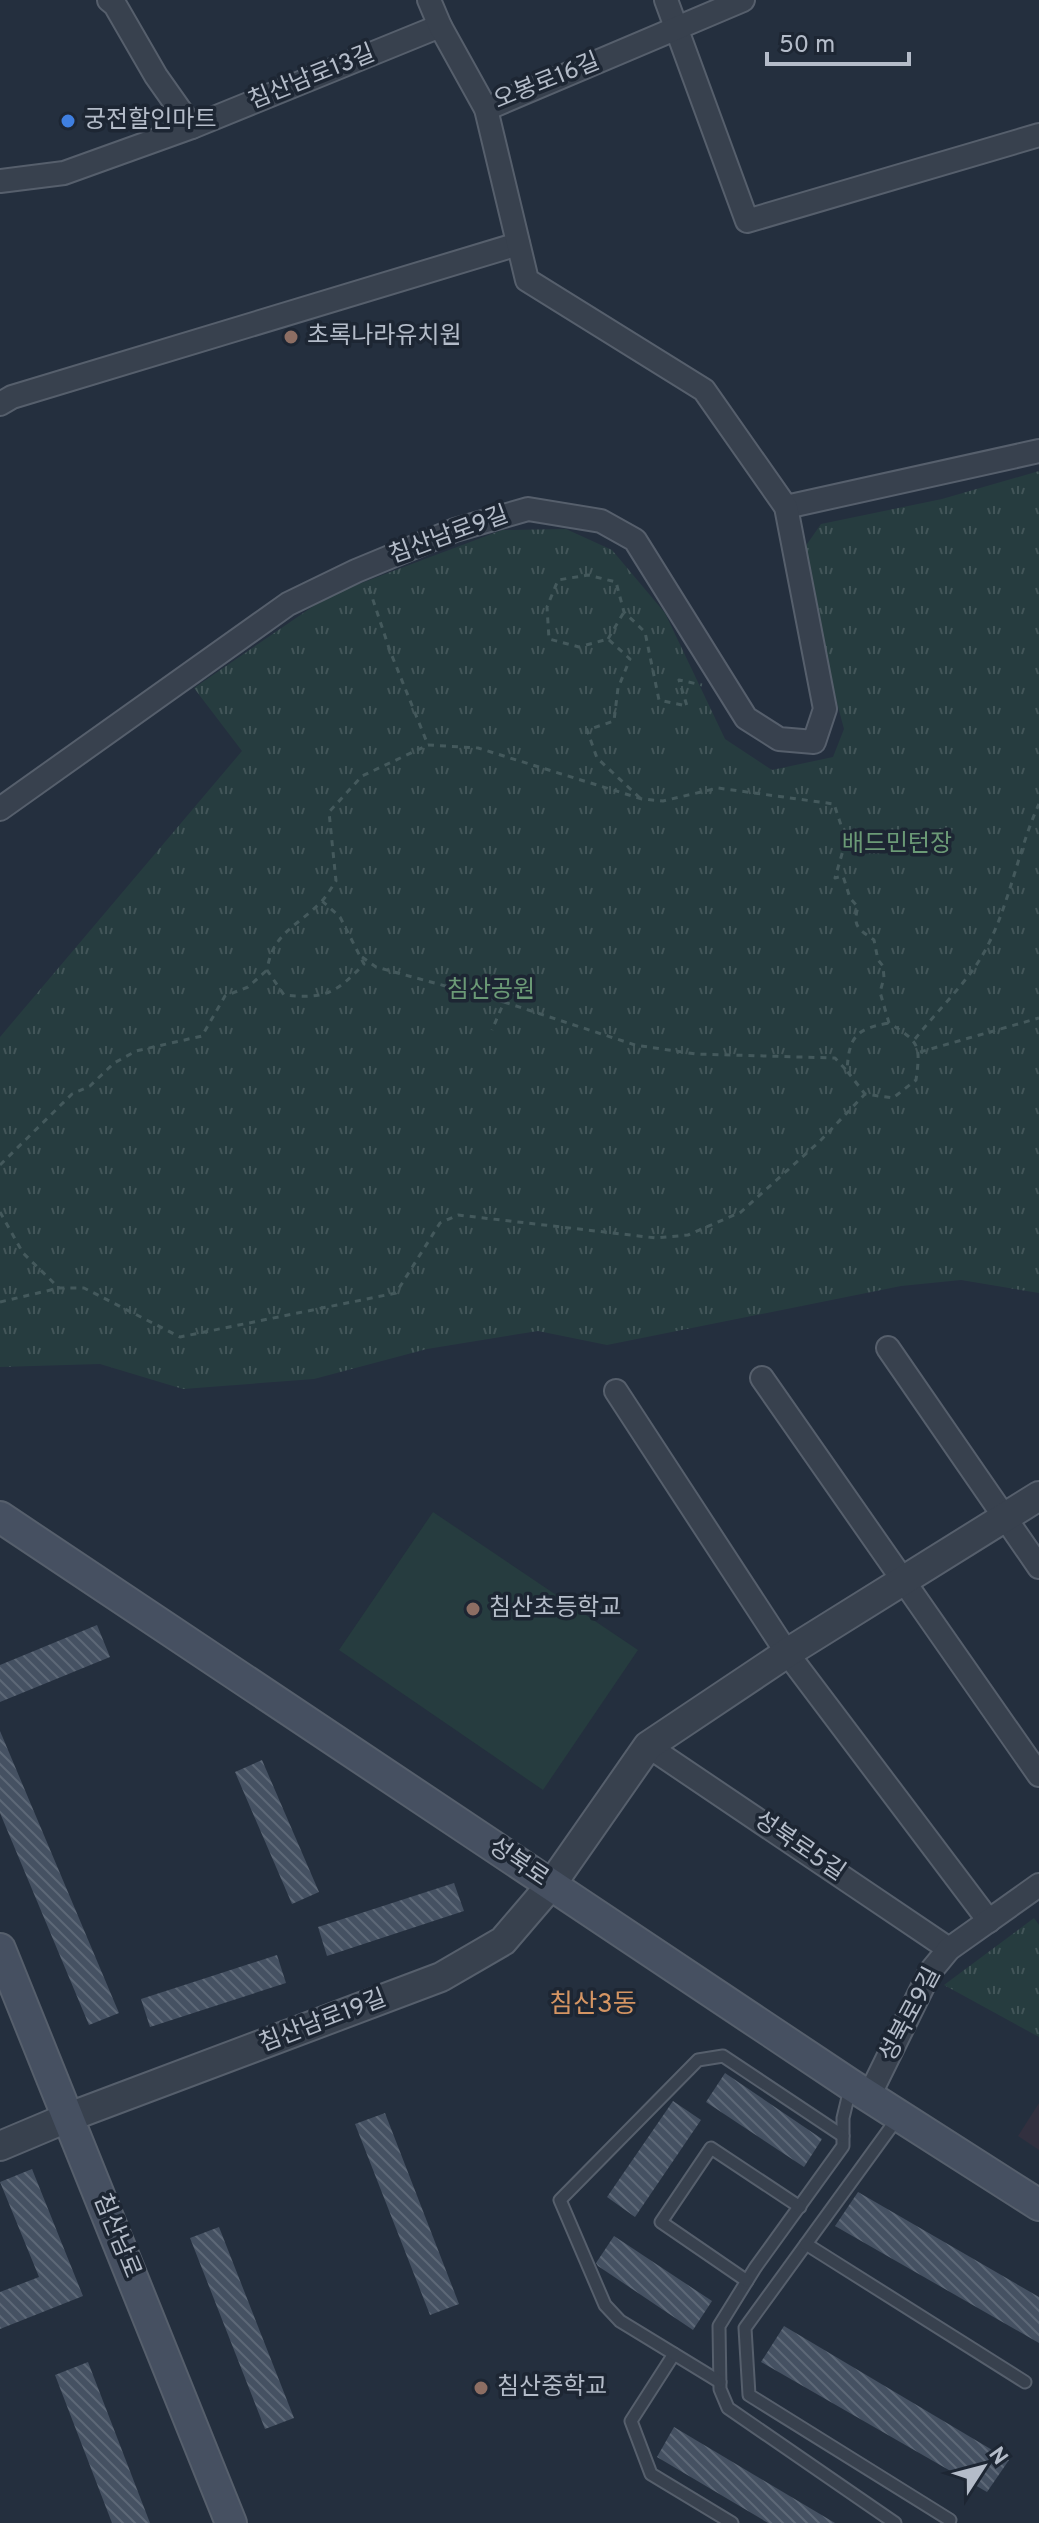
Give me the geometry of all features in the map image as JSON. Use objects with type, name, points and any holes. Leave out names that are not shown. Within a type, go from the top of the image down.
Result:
[{"type":"main road","name":"성북로","points":[[0,1517],[899,2116],[1039,2205]]},
{"type":"main road","name":"침산남로","points":[[0,1949],[231,2523]]},
{"type":"street","points":[[109,0],[192,127]]},
{"type":"street","name":"오봉로16길","points":[[429,0],[486,109],[743,0]]},
{"type":"street","points":[[666,0],[747,221],[1039,135]]},
{"type":"street","name":"침산남로13길","points":[[0,181],[64,173],[192,127],[440,26]]},
{"type":"street","points":[[486,109],[527,280],[704,390],[786,507],[1039,451]]},
{"type":"street","points":[[0,404],[27,393],[518,244]]},
{"type":"street","name":"침산남로9길","points":[[0,809],[288,604],[363,568],[455,530],[528,509],[601,521],[635,540],[746,718],[779,739],[814,742],[825,709],[786,507]]},
{"type":"street","points":[[888,1348],[1039,1567]]},
{"type":"street","points":[[762,1378],[1039,1775]]},
{"type":"street","points":[[616,1391],[787,1653],[989,1921]]},
{"type":"street","points":[[551,1885],[648,1746],[787,1653],[1039,1496]]},
{"type":"street","name":"성북로5길","points":[[648,1746],[949,1949]]},
{"type":"street","name":"침산남로19길","points":[[0,2146],[441,1977],[503,1941],[551,1885]]},
{"type":"street","name":"성북로9길","points":[[860,2090],[930,1972],[949,1949],[1039,1885]]},
{"type":"lane","points":[[720,2382],[620,2321],[605,2305],[560,2200],[698,2060],[723,2056],[843,2136]]},
{"type":"lane","points":[[860,2090],[843,2118],[843,2146],[747,2281],[719,2326],[720,2382],[728,2408],[895,2523]]},
{"type":"lane","points":[[899,2116],[745,2328],[749,2395],[950,2520]]},
{"type":"lane","points":[[747,2281],[661,2222],[711,2148],[800,2207]]},
{"type":"lane","points":[[806,2244],[1025,2382]]},
{"type":"lane","points":[[674,2354],[631,2421],[651,2474],[732,2523]]},
{"type":"path","points":[[363,568],[390,651],[428,745]]},
{"type":"path","points":[[624,612],[608,639],[579,647],[549,639],[547,607],[558,580],[588,575],[616,582],[624,612],[645,632],[659,700],[687,706],[679,680],[709,687]]},
{"type":"path","points":[[608,639],[630,659],[618,688],[614,721],[587,730],[597,758],[642,799]]},
{"type":"path","points":[[0,1165],[72,1094],[90,1086],[114,1063],[136,1051],[202,1036],[225,996],[248,987],[267,970],[276,941],[322,901],[336,881],[329,812],[362,776],[428,745],[478,748],[642,799],[663,801],[718,788],[834,804],[846,840],[835,878],[843,876],[850,898],[858,907],[854,919],[858,928],[874,940],[878,960],[883,966],[880,992],[889,1023],[915,1039],[920,1052],[916,1080],[893,1098],[865,1094],[835,1058],[696,1054],[635,1045],[504,1002],[376,967],[359,954]]},
{"type":"path","points":[[915,1039],[976,965],[1001,912],[1019,852],[1039,804]]},
{"type":"path","points":[[267,970],[284,995],[314,998],[342,986],[364,964],[340,917],[322,901]]},
{"type":"path","points":[[492,1030],[504,1002]]},
{"type":"path","points":[[920,1052],[1039,1018]]},
{"type":"path","points":[[847,1071],[848,1046],[864,1028],[889,1023]]},
{"type":"path","points":[[0,1302],[59,1288],[84,1288],[180,1337],[396,1293],[440,1223],[458,1215],[656,1238],[688,1235],[741,1212],[820,1141],[865,1094]]},
{"type":"path","points":[[0,1212],[23,1253],[59,1288]]},
{"type":"shaded area","points":[[1039,2103],[1039,2150],[1018,2136]]},
{"type":"green space","name":"침산공원","points":[[1039,471],[1039,1293],[961,1280],[901,1286],[607,1345],[538,1331],[427,1349],[314,1379],[183,1389],[100,1364],[0,1367],[0,1037],[242,751],[194,688],[315,605],[348,588],[502,530],[566,529],[612,550],[665,613],[725,739],[772,770],[833,757],[844,729],[798,557],[821,524],[942,499]]},
{"type":"green space","points":[[433,1512],[638,1650],[543,1790],[339,1650]]},
{"type":"green space","points":[[1034,1918],[1039,1925],[1039,2037],[944,1985]]},
{"type":"building","points":[[97,1625],[110,1657],[0,1702],[0,1665]]},
{"type":"building","points":[[0,1731],[119,2013],[89,2025],[0,1813]]},
{"type":"building","points":[[262,1760],[319,1892],[292,1904],[235,1772]]},
{"type":"building","points":[[454,1883],[464,1911],[327,1956],[318,1927]]},
{"type":"building","points":[[277,1955],[286,1983],[150,2027],[141,1999]]},
{"type":"building","points":[[725,2073],[822,2139],[804,2167],[706,2102]]},
{"type":"building","points":[[673,2101],[701,2120],[635,2217],[607,2197]]},
{"type":"building","points":[[385,2113],[459,2304],[430,2315],[355,2124]]},
{"type":"building","points":[[32,2169],[83,2296],[0,2329],[0,2292],[39,2277],[0,2182]]},
{"type":"building","points":[[858,2192],[1039,2297],[1039,2343],[835,2226]]},
{"type":"building","points":[[219,2227],[294,2418],[265,2429],[190,2238]]},
{"type":"building","points":[[614,2236],[712,2301],[693,2330],[598,2266],[596,2263]]},
{"type":"building","points":[[784,2326],[1009,2460],[987,2492],[761,2362]]},
{"type":"building","points":[[88,2362],[150,2523],[112,2523],[55,2375]]},
{"type":"building","points":[[674,2427],[835,2523],[768,2523],[657,2457]]},
{"type":"place","name":"궁전할인마트","points":[[68,121]]},
{"type":"place","name":"초록나라유치원","points":[[291,337]]},
{"type":"place","name":"침산초등학교","points":[[473,1609]]},
{"type":"place","name":"침산중학교","points":[[481,2388]]},
{"type":"district","name":"침산3동","points":[[593,2005]]},
{"type":"park label","name":"배드민턴장","points":[[897,845]]}]
